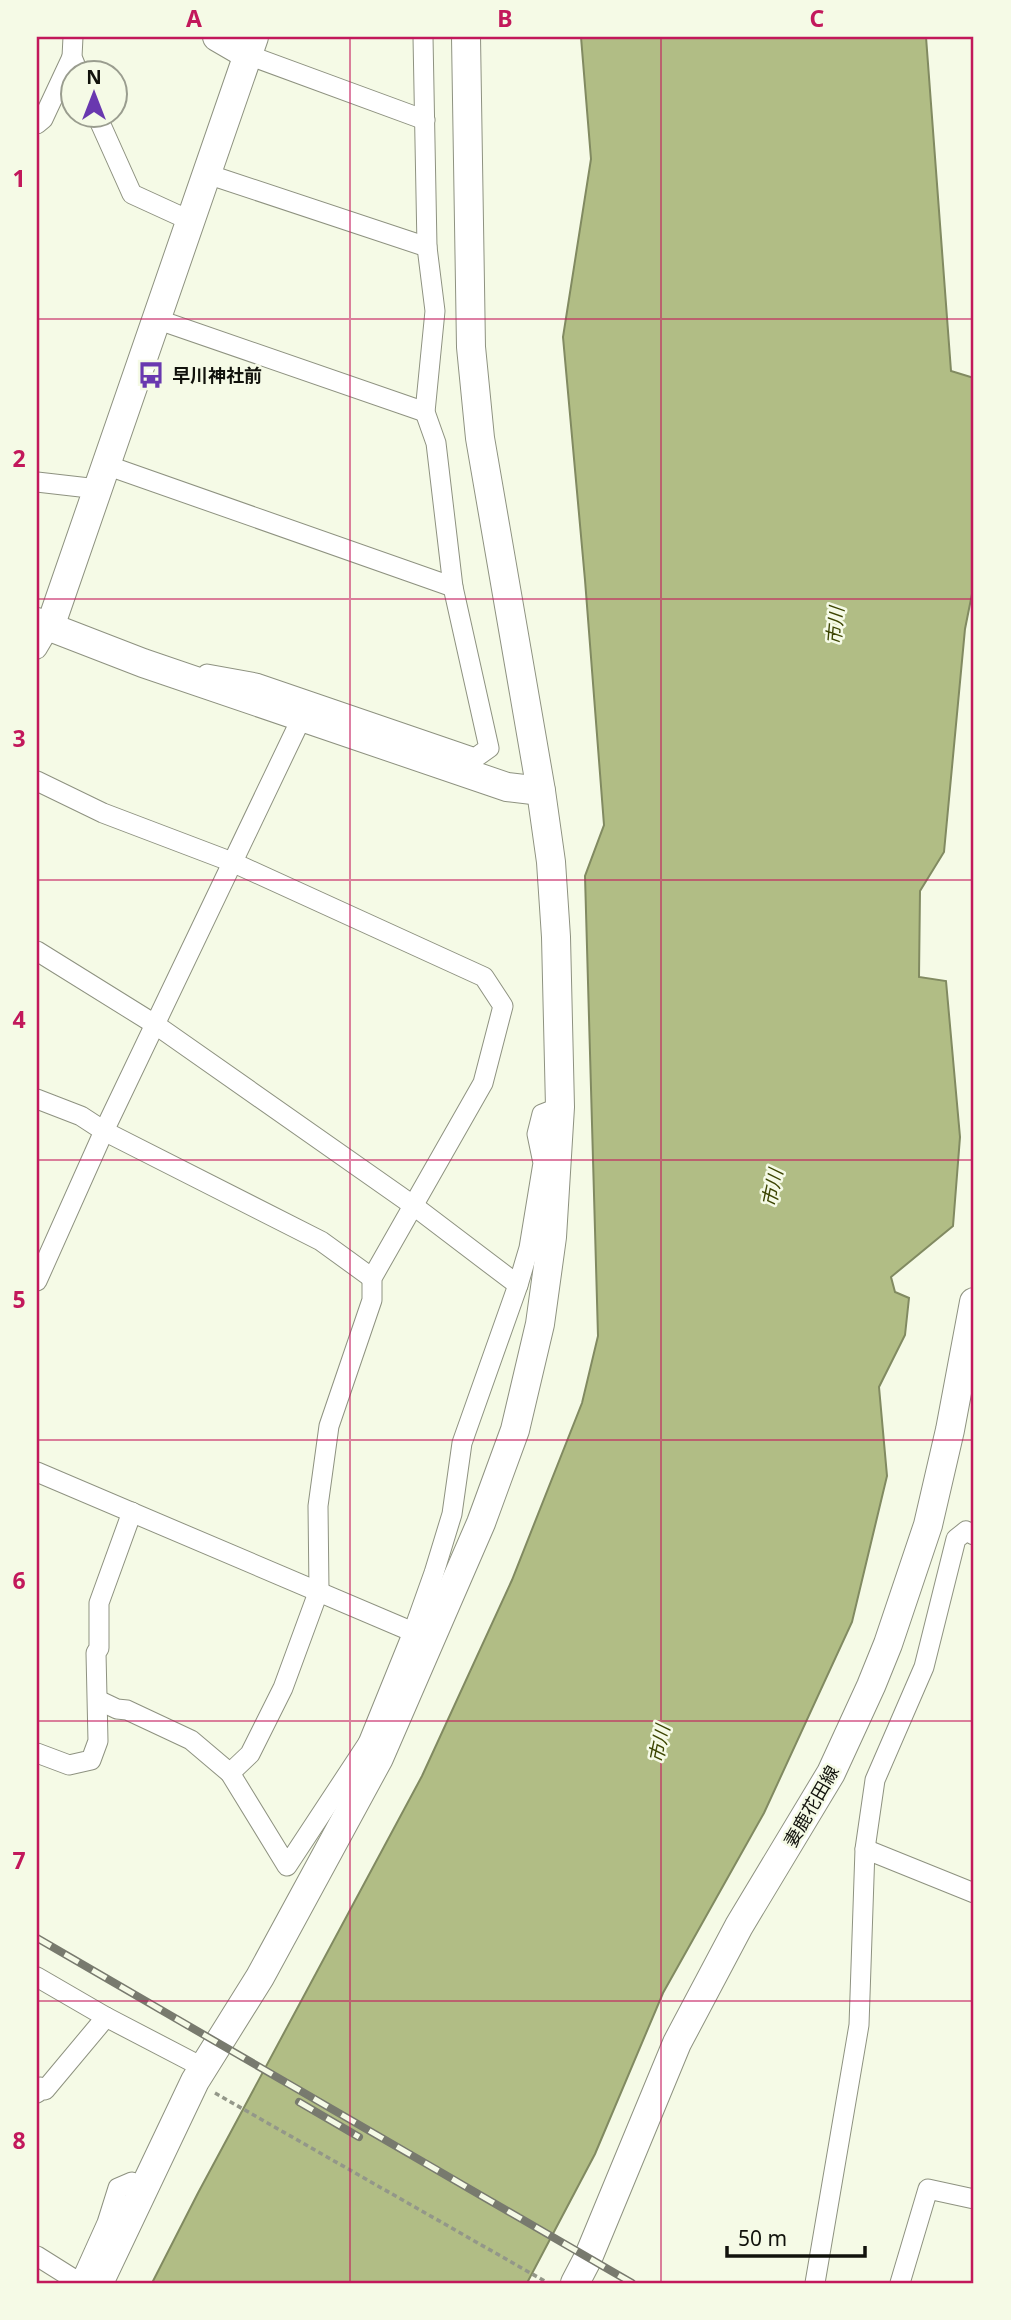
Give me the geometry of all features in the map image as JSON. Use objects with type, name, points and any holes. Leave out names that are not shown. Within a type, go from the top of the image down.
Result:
[{"type":"street","points":[[73,37],[75,60]]},
{"type":"street","points":[[218,37],[251,46],[425,120]]},
{"type":"street","points":[[144,663],[256,683],[475,758],[489,748],[453,587],[436,443],[425,412],[435,311],[427,247],[423,37]]},
{"type":"street","points":[[99,2283],[198,2074],[260,1977],[373,1750],[481,1523],[515,1430],[540,1324],[552,1237],[560,1107],[556,936],[551,862],[541,791],[480,438],[471,347],[466,37]]},
{"type":"street","points":[[251,46],[102,477],[41,633],[144,663],[507,788],[541,791]]},
{"type":"street","points":[[37,124],[43,119],[60,90]]},
{"type":"street","points":[[103,130],[132,194],[191,221]]},
{"type":"street","points":[[207,174],[427,247]]},
{"type":"street","points":[[156,319],[425,412]]},
{"type":"street","points":[[37,482],[102,477],[453,587]]},
{"type":"street","points":[[37,1281],[104,1131],[302,717]]},
{"type":"street","points":[[37,781],[103,813],[232,862],[484,977],[503,1006],[483,1083],[372,1278],[372,1300],[329,1426],[318,1506],[319,1590],[306,1631],[278,1699],[250,1754],[230,1773]]},
{"type":"street","points":[[37,951],[156,1025],[414,1206],[519,1285]]},
{"type":"street","points":[[37,1099],[80,1116],[104,1131],[321,1241],[372,1278]]},
{"type":"street","points":[[97,1700],[117,1709],[127,1710],[191,1740],[230,1773],[287,1866],[373,1750],[452,1514],[462,1443],[519,1285],[529,1248],[543,1163],[537,1134],[542,1115],[560,1107]]},
{"type":"street","name":"妻鹿花田線","points":[[575,2283],[588,2258],[677,2043],[739,1926],[831,1773],[871,1686],[928,1525],[974,1308]]},
{"type":"street","points":[[37,1472],[413,1632]]},
{"type":"street","points":[[37,1753],[69,1765],[91,1760],[98,1741],[96,1653],[99,1648],[99,1603],[132,1512]]},
{"type":"street","points":[[815,2283],[859,2025],[865,1849],[874,1780],[925,1668],[956,1539],[966,1531],[974,1535]]},
{"type":"street","points":[[865,1849],[974,1893]]},
{"type":"street","points":[[37,1977],[198,2074]]},
{"type":"street","points":[[37,2093],[40,2087],[45,2090],[106,2017]]},
{"type":"street","points":[[37,2256],[80,2283],[107,2223],[118,2188],[132,2182],[143,2189]]},
{"type":"street","points":[[902,2283],[928,2189],[974,2199]]},
{"type":"path","points":[[198,2074],[548,2283]]},
{"type":"water","name":"市川","points":[[581,37],[926,37],[951,371],[974,378],[974,584],[965,629],[944,852],[920,891],[919,977],[946,981],[960,1137],[953,1226],[891,1277],[895,1292],[909,1298],[905,1335],[879,1387],[887,1476],[852,1622],[764,1813],[663,1993],[595,2154],[527,2283],[152,2283],[422,1776],[512,1580],[582,1403],[598,1336],[585,876],[604,825],[563,337],[591,159]]},
{"type":"railway","points":[[37,1938],[632,2283]]},
{"type":"railway","points":[[299,2102],[359,2137]]},
{"type":"place","name":"早川神社前","points":[[151,375]]}]
